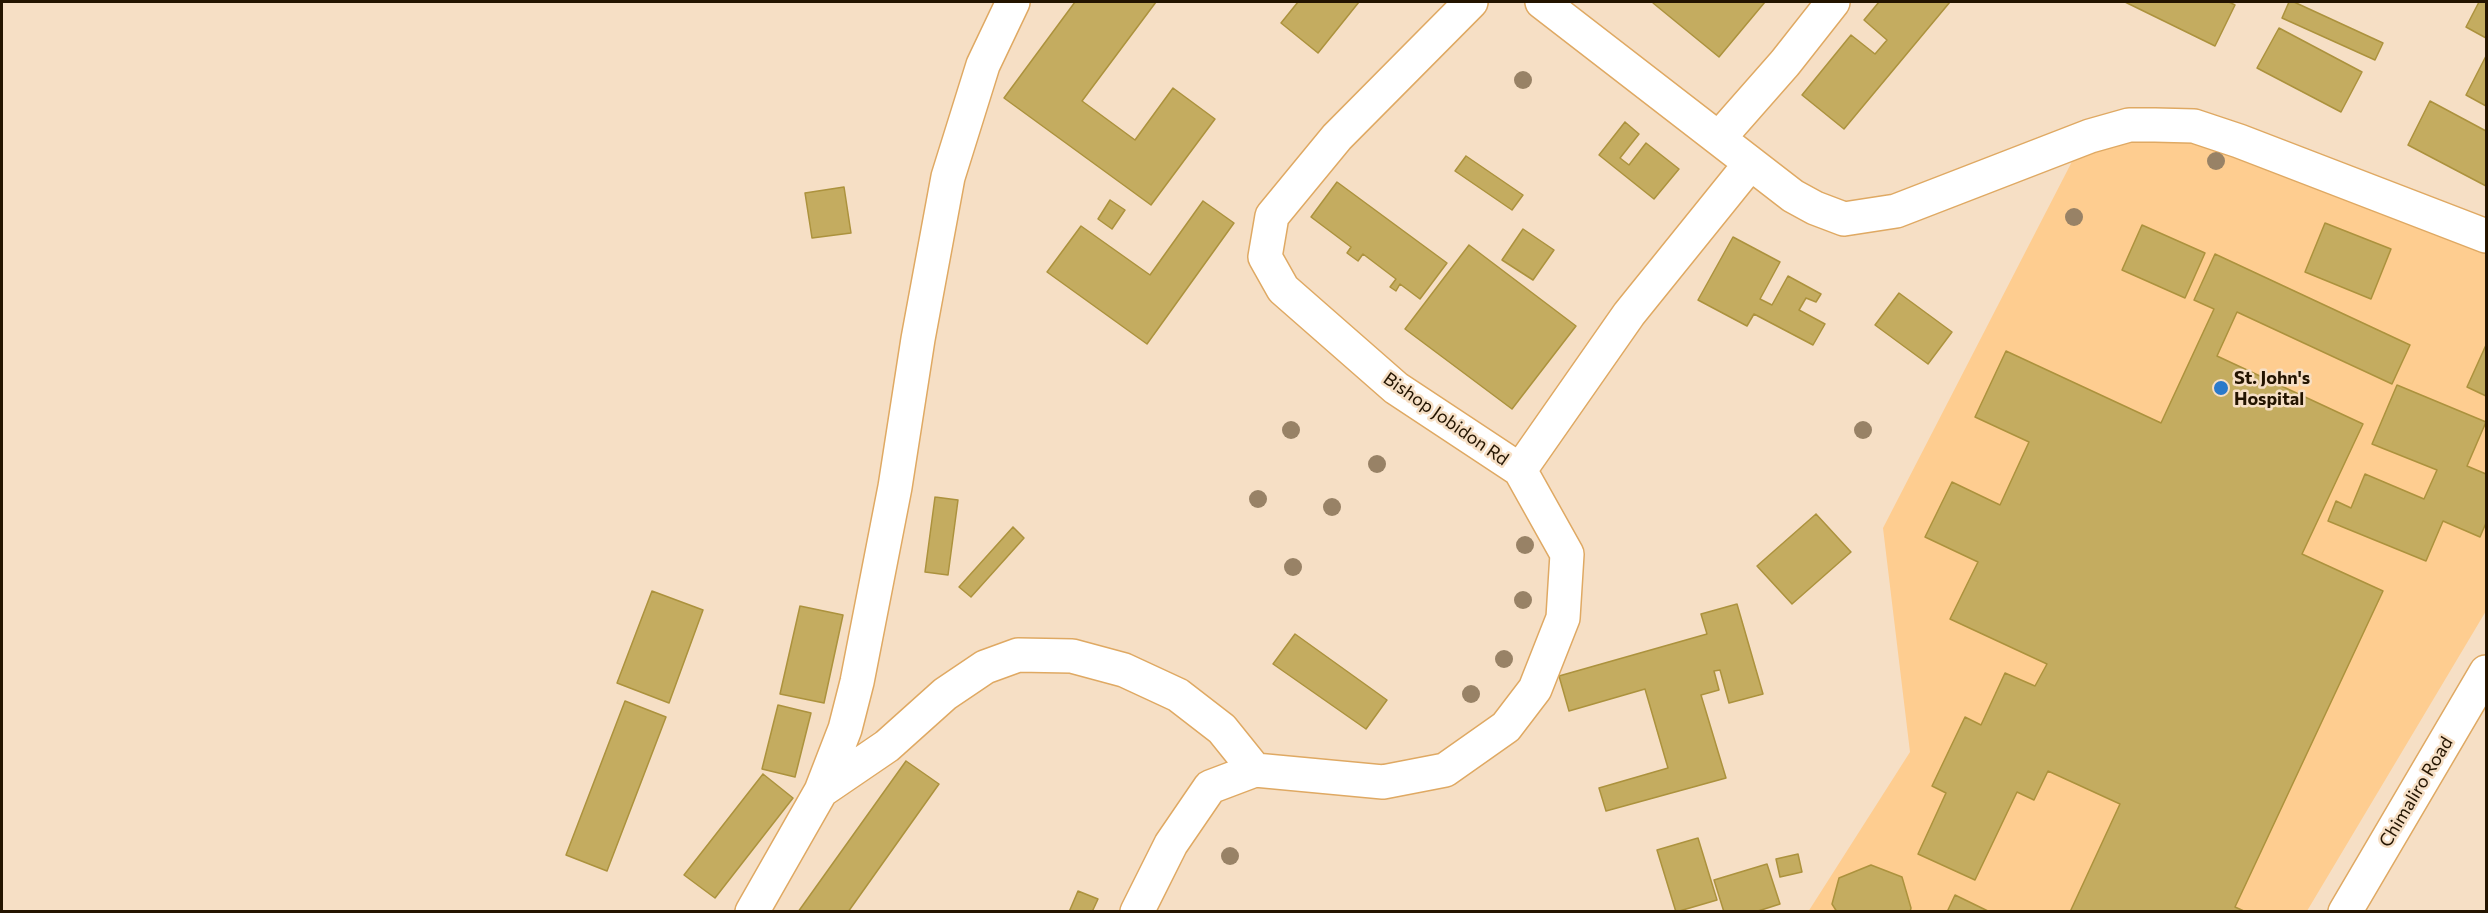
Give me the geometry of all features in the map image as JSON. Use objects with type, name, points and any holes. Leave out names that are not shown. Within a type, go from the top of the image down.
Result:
[{"type":"street","points":[[752,912],[821,791],[845,729],[857,682],[895,487],[918,339],[948,177],[982,65],[1013,2]]},
{"type":"street","name":"Bishop Jobidon Rd","points":[[1137,912],[1171,844],[1210,787],[1255,770],[1383,782],[1445,770],[1506,726],[1535,689],[1563,618],[1567,554],[1520,470],[1396,388],[1283,289],[1265,257],[1272,216],[1337,137],[1471,2]]},
{"type":"street","points":[[1542,2],[1793,196],[1815,208],[1844,219],[1896,211],[2090,136],[2129,125],[2194,126],[2487,236]]},
{"type":"street","points":[[1719,138],[1785,63],[1833,2]]},
{"type":"street","points":[[1520,470],[1629,314],[1750,164]]},
{"type":"street","points":[[821,791],[887,746],[945,694],[985,667],[1018,655],[1072,656],[1124,670],[1178,695],[1222,729],[1255,770]]},
{"type":"street","name":"Chimaliro Road","points":[[2345,912],[2487,672]]},
{"type":"shaded area","name":"St. John's Hospital","points":[[2204,134],[2486,248],[2486,611],[2307,911],[1808,912],[1910,752],[1883,528],[2079,148]]},
{"type":"building","points":[[1075,2],[1156,2],[1082,101],[1135,140],[1173,88],[1215,119],[1151,205],[1004,98]]},
{"type":"building","points":[[1298,2],[1359,2],[1318,53],[1281,23]]},
{"type":"building","points":[[1654,2],[1765,2],[1719,57]]},
{"type":"building","points":[[1879,2],[1950,2],[1844,129],[1802,95],[1851,35],[1875,54],[1887,40],[1864,20]]},
{"type":"building","points":[[2125,2],[2229,2],[2235,5],[2215,46]]},
{"type":"building","points":[[2289,2],[2294,2],[2383,43],[2375,60],[2282,18]]},
{"type":"building","points":[[2479,2],[2486,2],[2486,38],[2466,27]]},
{"type":"building","points":[[2279,28],[2362,72],[2341,112],[2257,68]]},
{"type":"building","points":[[2486,56],[2486,106],[2466,95]]},
{"type":"building","points":[[2430,101],[2486,131],[2486,186],[2408,145]]},
{"type":"building","points":[[1625,122],[1639,134],[1620,158],[1629,165],[1646,143],[1679,169],[1654,199],[1599,155]]},
{"type":"building","points":[[1466,156],[1523,195],[1512,210],[1455,171]]},
{"type":"building","points":[[1337,182],[1447,263],[1420,299],[1400,284],[1396,291],[1390,287],[1396,279],[1363,254],[1358,261],[1347,253],[1351,247],[1311,217]]},
{"type":"building","points":[[844,187],[851,233],[812,238],[805,193]]},
{"type":"building","points":[[1110,200],[1125,210],[1112,229],[1098,219]]},
{"type":"building","points":[[1203,201],[1234,223],[1147,344],[1047,272],[1081,226],[1150,275]]},
{"type":"building","points":[[2325,223],[2391,249],[2371,299],[2305,272]]},
{"type":"building","points":[[2142,225],[2205,253],[2185,298],[2122,270]]},
{"type":"building","points":[[1523,229],[1554,250],[1533,280],[1502,260]]},
{"type":"building","points":[[1733,237],[1780,262],[1760,299],[1772,305],[1788,276],[1821,294],[1816,302],[1806,298],[1799,310],[1825,324],[1813,345],[1754,314],[1747,326],[1698,300]]},
{"type":"building","points":[[1469,245],[1576,326],[1512,409],[1405,329]]},
{"type":"building","points":[[2215,254],[2410,345],[2392,384],[2237,312],[2217,356],[2363,424],[2302,554],[2383,591],[2235,907],[2246,912],[2070,912],[2120,804],[2048,771],[2034,800],[2017,792],[1975,880],[1918,854],[1946,793],[1932,786],[1965,717],[1981,725],[2005,673],[2035,686],[2047,664],[1950,619],[1978,562],[1925,537],[1952,482],[2000,505],[2029,442],[1975,417],[2006,351],[2161,423],[2214,309],[2194,300]]},
{"type":"building","points":[[1899,293],[1952,332],[1928,364],[1875,325]]},
{"type":"building","points":[[2486,345],[2486,396],[2467,387]]},
{"type":"building","points":[[2397,385],[2486,422],[2467,466],[2486,474],[2486,523],[2480,537],[2443,521],[2426,561],[2328,521],[2336,501],[2351,508],[2365,474],[2424,499],[2437,470],[2372,444]]},
{"type":"building","points":[[935,497],[958,500],[948,575],[925,572]]},
{"type":"building","points":[[1816,514],[1851,552],[1792,604],[1757,566]]},
{"type":"building","points":[[1013,527],[1024,538],[971,597],[959,587]]},
{"type":"building","points":[[652,591],[703,610],[669,703],[617,683]]},
{"type":"building","points":[[1737,604],[1763,694],[1729,703],[1720,670],[1714,671],[1719,690],[1701,695],[1726,778],[1606,811],[1599,788],[1668,768],[1645,689],[1569,711],[1559,676],[1707,634],[1701,614]]},
{"type":"building","points":[[800,606],[843,615],[824,703],[780,694]]},
{"type":"building","points":[[1295,634],[1387,700],[1366,729],[1273,664]]},
{"type":"building","points":[[625,701],[666,717],[607,871],[566,855]]},
{"type":"building","points":[[778,705],[811,713],[795,777],[762,769]]},
{"type":"building","points":[[906,761],[939,784],[848,912],[798,912]]},
{"type":"building","points":[[763,774],[793,798],[715,898],[684,875]]},
{"type":"building","points":[[1698,838],[1717,900],[1676,912],[1657,850]]},
{"type":"building","points":[[1798,854],[1802,872],[1780,877],[1776,859]]},
{"type":"building","points":[[1767,864],[1780,904],[1755,912],[1724,912],[1714,880]]},
{"type":"building","points":[[1871,865],[1902,877],[1911,908],[1910,912],[1837,912],[1832,904],[1839,878]]},
{"type":"building","points":[[1078,891],[1098,899],[1092,912],[1069,912]]},
{"type":"building","points":[[1955,895],[1990,912],[1947,912]]},
{"type":"place","name":"St. John's Hospital","points":[[2221,388]]}]
